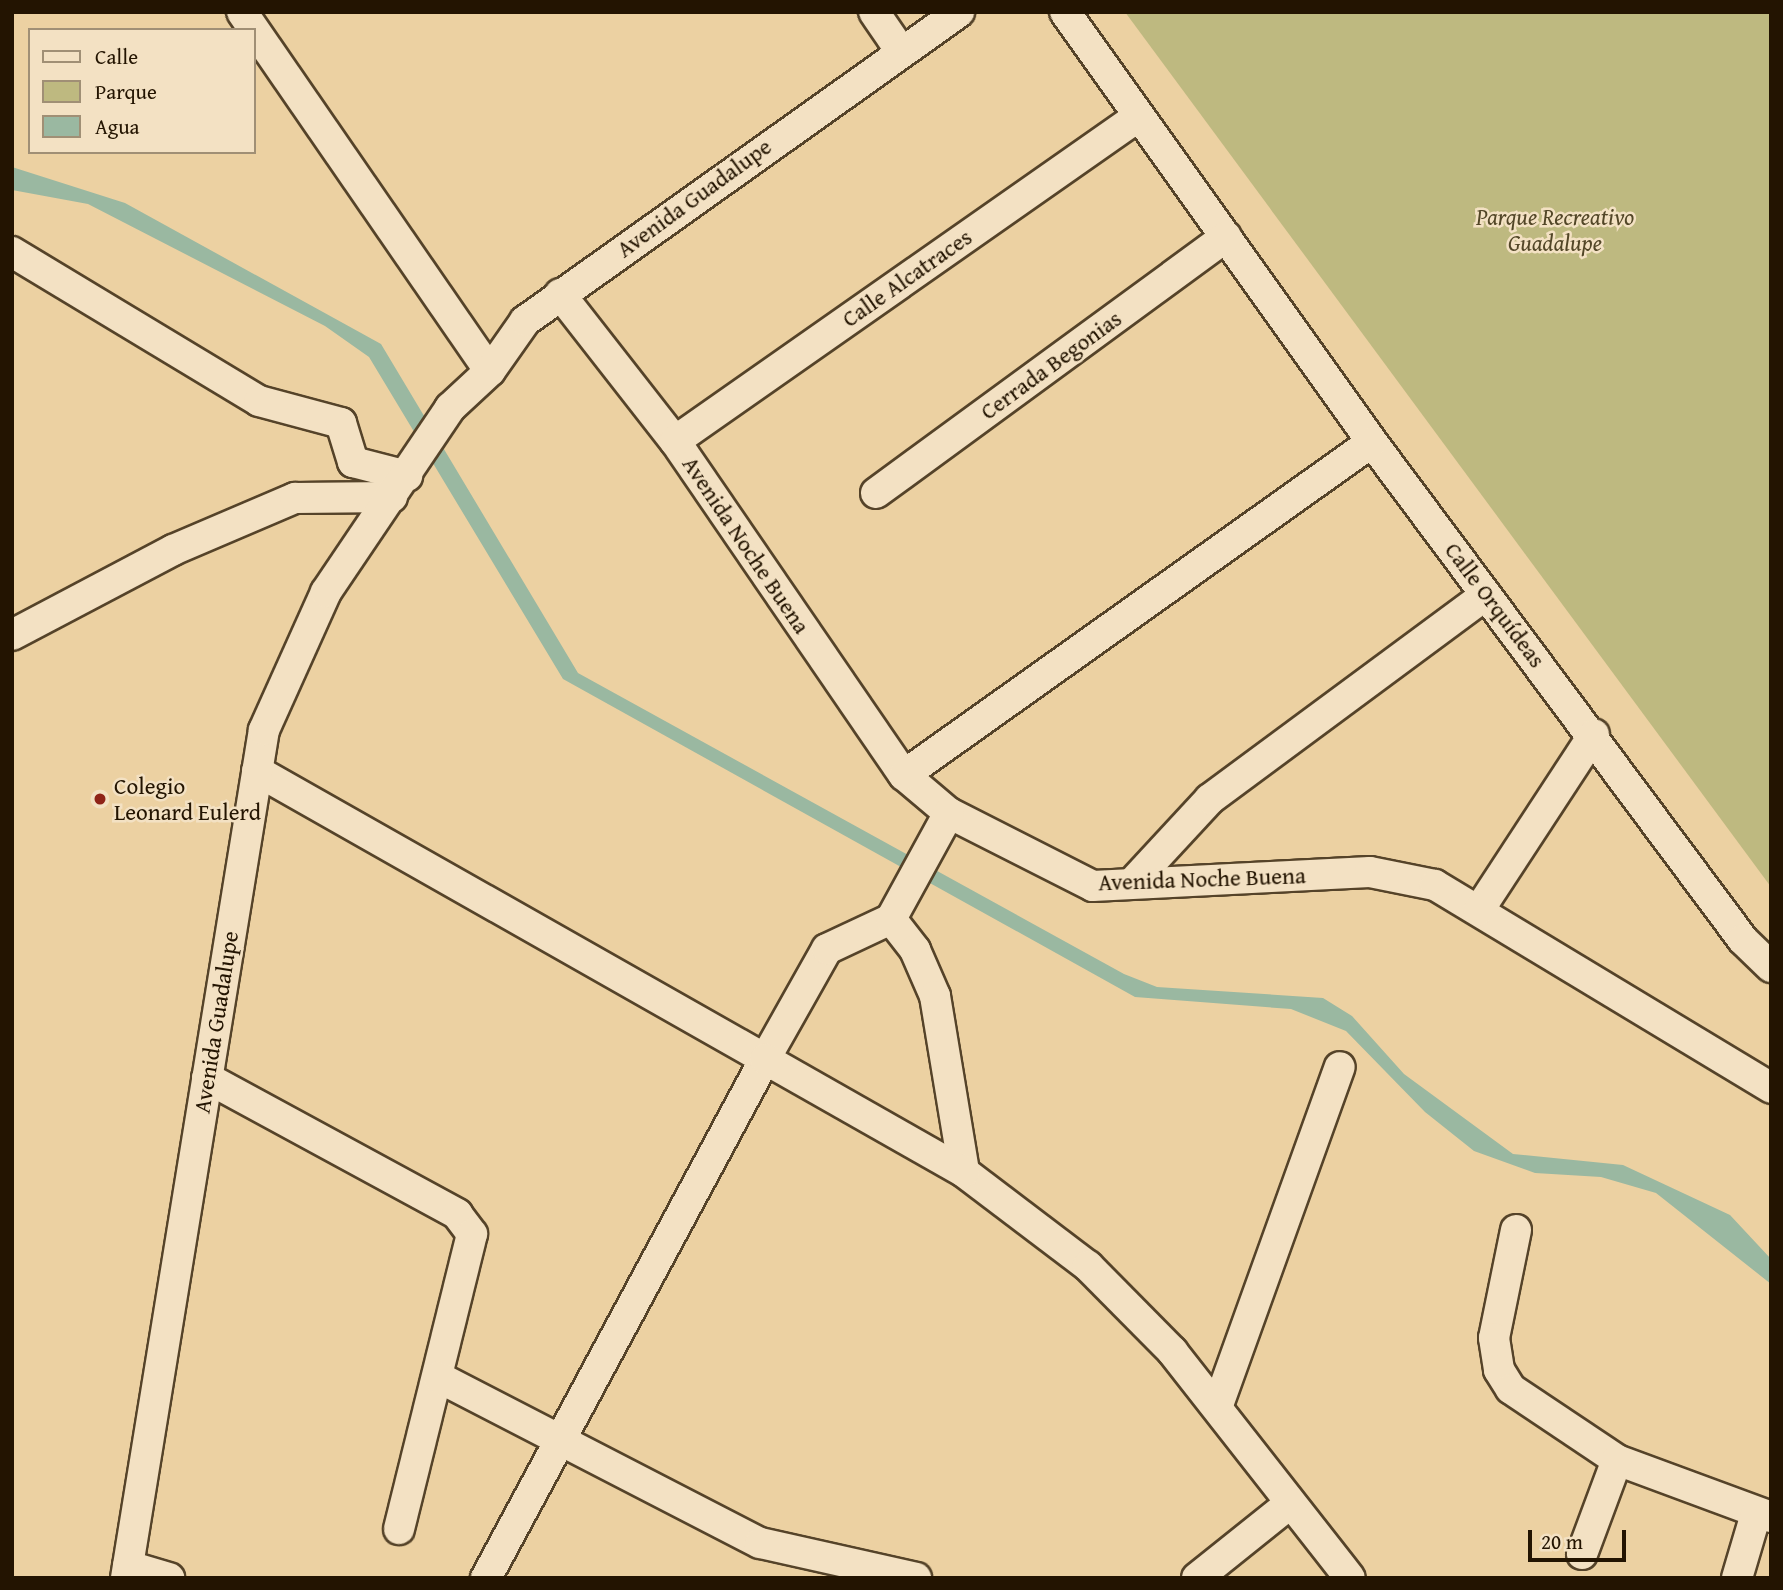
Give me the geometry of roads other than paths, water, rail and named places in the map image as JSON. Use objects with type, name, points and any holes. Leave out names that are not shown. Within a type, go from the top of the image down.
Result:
[{"type":"street","points":[[242,12],[253,28]]},
{"type":"street","points":[[874,12],[900,50]]},
{"type":"street","name":"Avenida Guadalupe","points":[[127,1572],[264,730],[326,592],[450,408],[490,371],[526,321],[900,50],[959,12]]},
{"type":"street","name":"Calle Orquídeas","points":[[1065,12],[1486,595],[1594,734],[1742,940],[1771,967]]},
{"type":"street","points":[[256,32],[490,371]]},
{"type":"street","name":"Calle Alcatraces","points":[[675,441],[1139,116]]},
{"type":"street","name":"Cerrada Begonias","points":[[876,493],[1226,237]]},
{"type":"street","points":[[12,251],[259,401],[341,423],[353,462],[399,486]]},
{"type":"street","name":"Avenida Noche Buena","points":[[560,294],[675,441],[904,775],[950,813],[1093,886],[1135,880],[1370,872],[1435,885],[1771,1088]]},
{"type":"street","points":[[904,775],[1373,442]]},
{"type":"street","points":[[12,635],[173,550],[295,498],[399,486]]},
{"type":"street","points":[[1135,880],[1210,799],[1486,595]]},
{"type":"street","points":[[1479,910],[1594,734]]},
{"type":"street","points":[[257,771],[964,1172],[1088,1266],[1217,1405],[1288,1505],[1350,1578]]},
{"type":"street","points":[[486,1578],[554,1440],[827,949],[858,929],[891,919],[924,855],[950,813]]},
{"type":"street","points":[[891,919],[915,950],[935,996],[964,1172]]},
{"type":"street","points":[[1217,1405],[1340,1067]]},
{"type":"street","points":[[206,1079],[466,1222],[472,1246],[399,1529]]},
{"type":"street","points":[[1517,1230],[1494,1338],[1499,1370],[1511,1389],[1617,1460],[1763,1516],[1737,1578]]},
{"type":"street","points":[[439,1377],[554,1440],[760,1543],[916,1578]]},
{"type":"street","points":[[1582,1554],[1617,1460]]},
{"type":"street","points":[[1197,1578],[1288,1505]]},
{"type":"street","points":[[127,1572],[169,1578]]},
{"type":"water","points":[[12,167],[125,203],[381,344],[578,673],[1124,974],[1157,987],[1323,998],[1352,1016],[1404,1074],[1513,1154],[1623,1165],[1730,1215],[1771,1259],[1771,1284],[1656,1193],[1601,1177],[1535,1173],[1474,1151],[1425,1112],[1346,1031],[1291,1009],[1135,997],[563,679],[369,357],[325,326],[88,204],[12,190]]},
{"type":"place","name":"Colegio Leonard Eulerd","points":[[100,799]]},
{"type":"park label","name":"Parque Recreativo Guadalupe","points":[[1555,230]]}]
